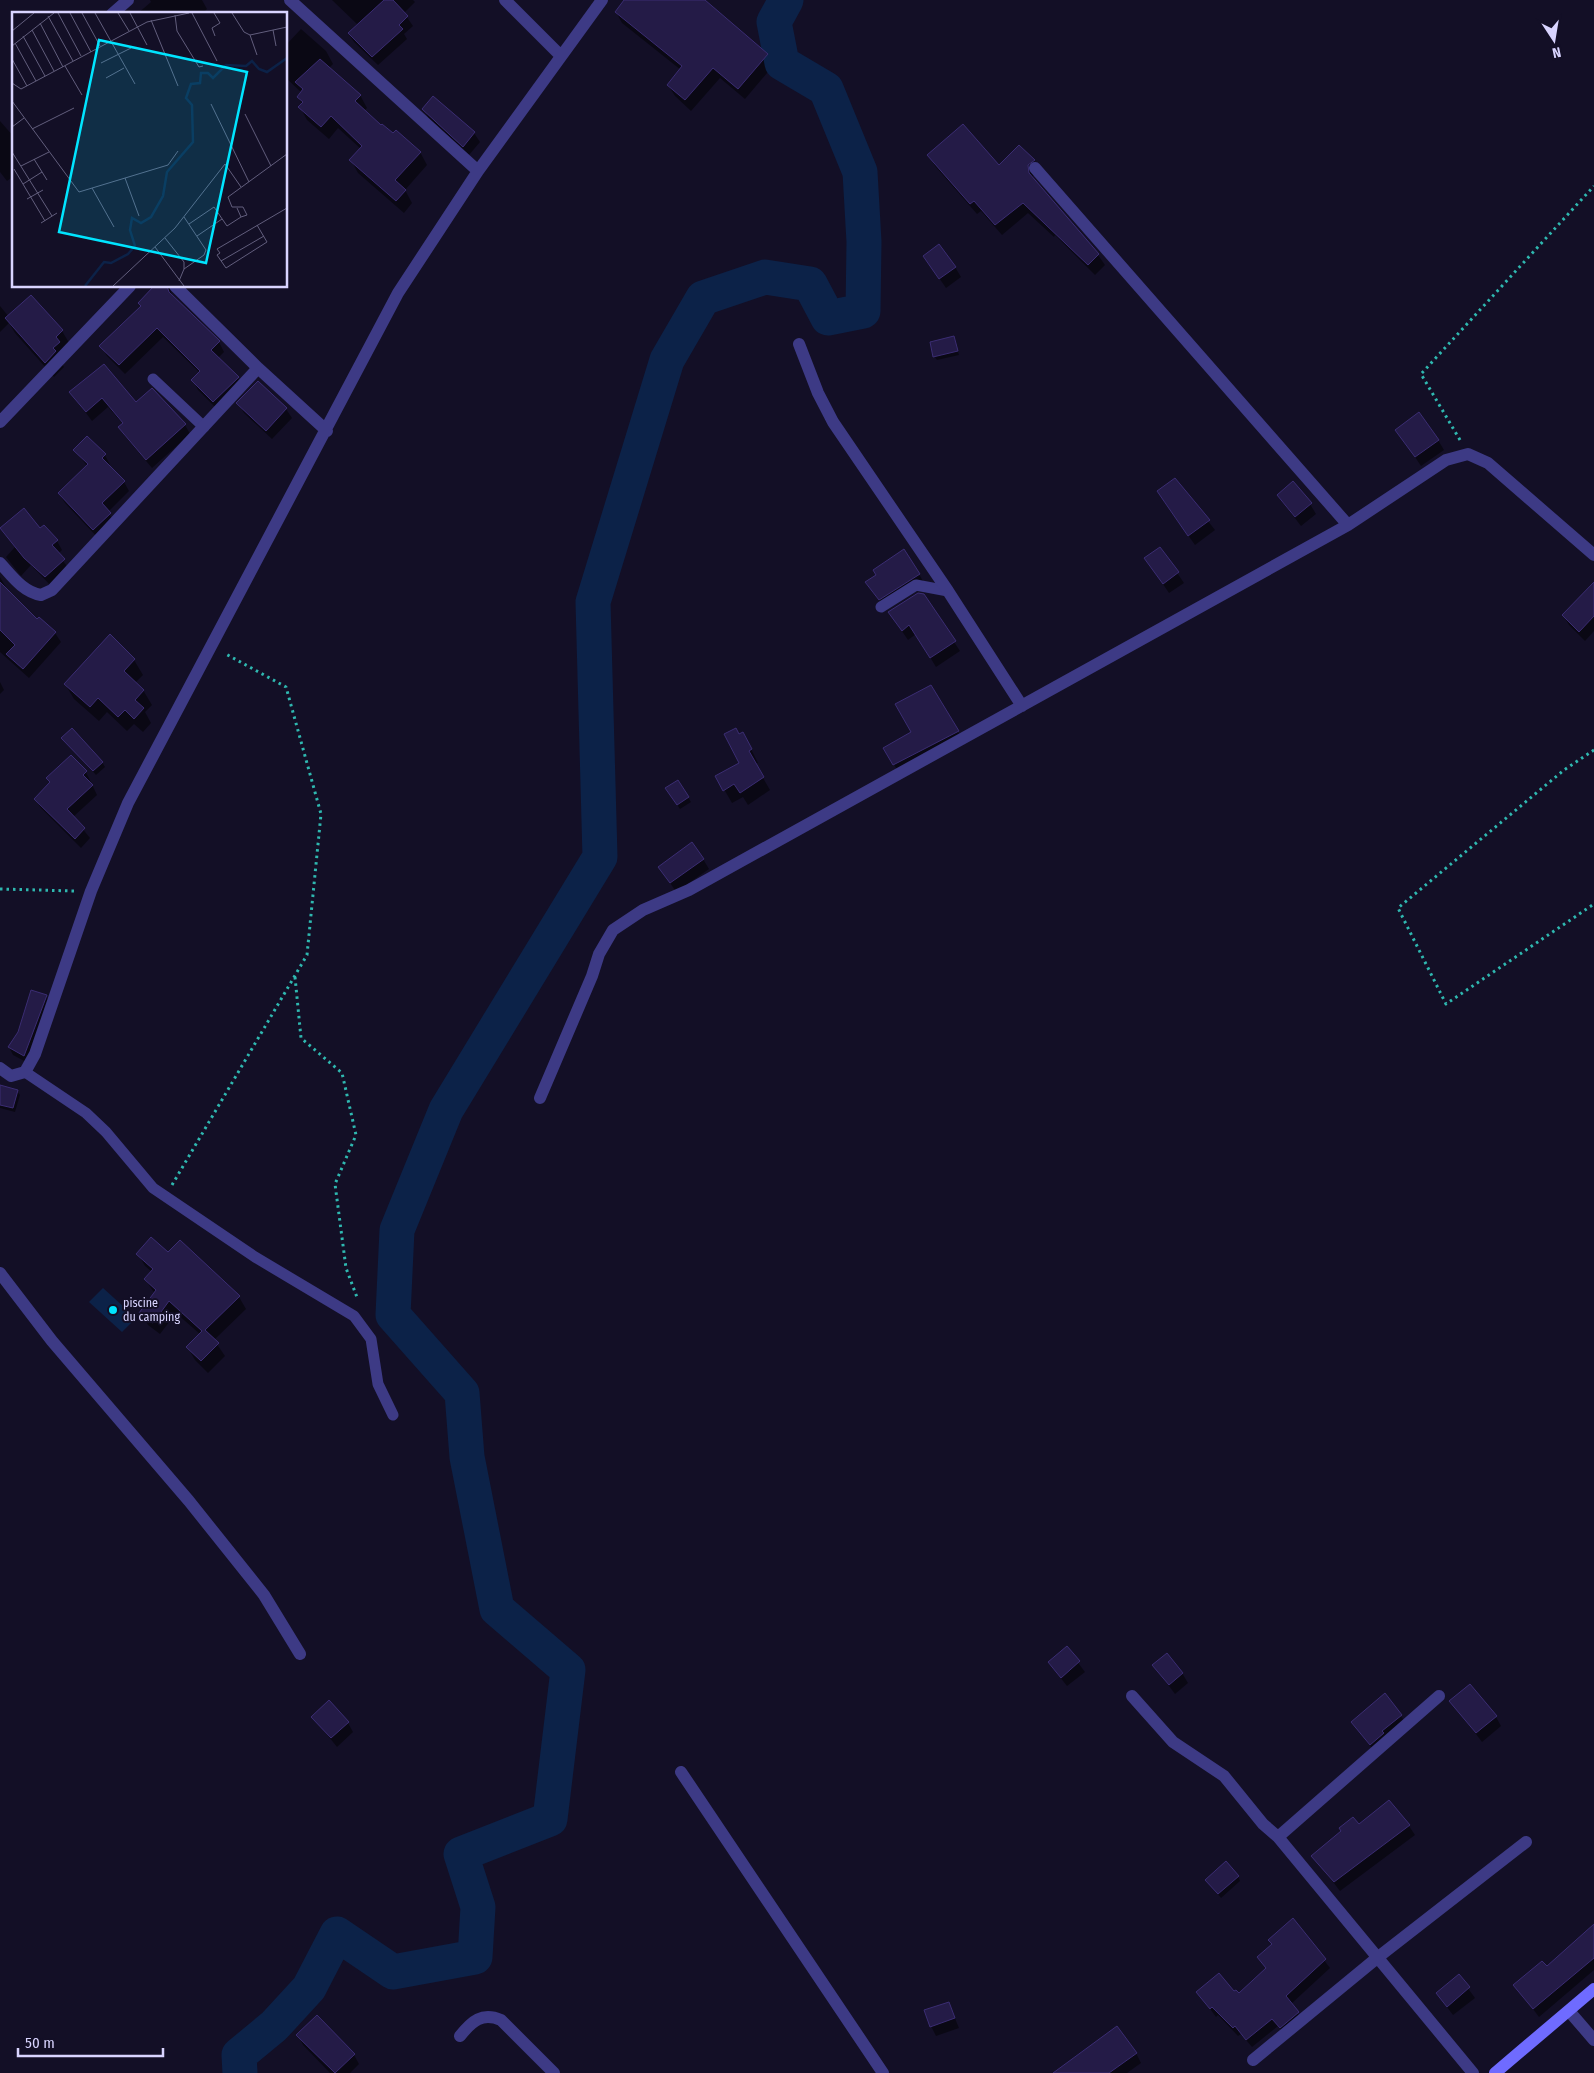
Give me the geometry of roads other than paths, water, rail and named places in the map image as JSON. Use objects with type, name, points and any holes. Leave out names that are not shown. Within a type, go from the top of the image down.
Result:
[{"type":"street","points":[[114,12],[128,0]]},
{"type":"street","points":[[290,0],[478,171]]},
{"type":"street","points":[[505,0],[561,56]]},
{"type":"street","points":[[0,1068],[11,1076],[25,1072],[34,1054],[91,891],[128,803],[398,293],[478,171],[602,0]]},
{"type":"street","points":[[1035,168],[1348,525]]},
{"type":"street","points":[[0,422],[128,288]]},
{"type":"street","points":[[177,288],[258,368],[326,431]]},
{"type":"street","points":[[799,344],[818,393],[833,422],[948,590],[1022,706]]},
{"type":"street","points":[[0,563],[21,586],[33,594],[41,596],[52,590],[258,368]]},
{"type":"street","points":[[540,1098],[592,976],[599,954],[613,930],[643,910],[689,890],[1348,525],[1446,460],[1468,454],[1488,463],[1594,555]]},
{"type":"street","points":[[0,1273],[52,1341],[189,1501],[264,1595],[300,1654]]},
{"type":"street","points":[[1132,1696],[1173,1742],[1224,1776],[1264,1824],[1278,1837],[1473,2073]]},
{"type":"street","points":[[1278,1837],[1439,1696]]},
{"type":"street","points":[[681,1772],[883,2073]]},
{"type":"street","points":[[1253,2060],[1377,1958],[1526,1842]]},
{"type":"street","points":[[1495,2073],[1594,1989]]},
{"type":"street","points":[[1569,2010],[1594,2040]]},
{"type":"street","points":[[460,2036],[471,2023],[481,2017],[492,2016],[501,2020],[554,2073]]},
{"type":"lane","points":[[153,379],[204,427]]},
{"type":"lane","points":[[881,606],[916,585],[948,590]]},
{"type":"lane","points":[[25,1072],[86,1113],[106,1132],[134,1168],[153,1188],[256,1257],[354,1316],[372,1339],[378,1384],[393,1415]]},
{"type":"water","name":"piscine du camping","points":[[103,1288],[136,1318],[122,1332],[89,1302]]},
{"type":"waterway","points":[[240,2073],[239,2055],[274,2026],[309,1988],[337,1934],[393,1972],[475,1957],[478,1907],[461,1854],[550,1819],[568,1670],[497,1609],[467,1457],[462,1393],[393,1315],[397,1230],[446,1110],[600,857],[593,602],[667,360],[703,298],[765,277],[810,284],[828,318],[863,311],[864,242],[860,172],[826,89],[782,63],[774,22],[786,0]]},
{"type":"place","name":"piscine du camping","points":[[113,1310]]}]
